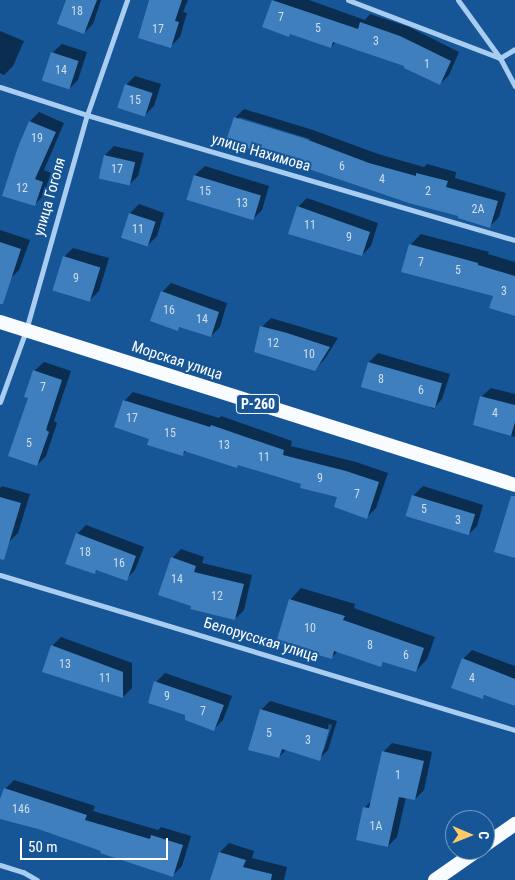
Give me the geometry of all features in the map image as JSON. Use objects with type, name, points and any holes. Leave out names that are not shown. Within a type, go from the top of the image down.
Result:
[{"type":"highway","name":"Морская улица","points":[[0,322],[515,486]]},
{"type":"highway","points":[[495,838],[515,824]]},
{"type":"highway","points":[[435,880],[464,860]]},
{"type":"street","name":"улица Гоголя","points":[[0,402],[26,330],[87,115],[127,0]]},
{"type":"street","points":[[348,0],[500,58],[515,50]]},
{"type":"street","points":[[458,0],[500,58],[515,86]]},
{"type":"street","name":"улица Нахимова","points":[[0,87],[87,115],[515,240]]},
{"type":"street","name":"Белорусская улица","points":[[0,575],[515,730]]},
{"type":"street","points":[[0,865],[23,872],[38,880]]},
{"type":"building","points":[[66,0],[97,0],[84,34],[57,24]]},
{"type":"building","points":[[149,0],[182,0],[175,21],[179,22],[171,48],[138,38]]},
{"type":"building","points":[[272,0],[358,29],[360,22],[400,36],[451,61],[440,85],[404,68],[404,66],[333,42],[331,48],[290,34],[289,37],[262,27]]},
{"type":"building","points":[[51,52],[79,61],[69,89],[42,81]]},
{"type":"building","points":[[125,84],[153,93],[145,117],[117,108]]},
{"type":"building","points":[[234,117],[303,138],[369,163],[416,176],[416,173],[448,181],[446,187],[498,201],[490,228],[458,218],[458,216],[409,203],[226,141]]},
{"type":"building","points":[[29,121],[56,132],[35,179],[43,182],[35,206],[2,196],[18,147]]},
{"type":"building","points":[[104,155],[135,162],[130,186],[99,178]]},
{"type":"building","points":[[194,175],[261,195],[253,220],[186,200]]},
{"type":"building","points":[[297,206],[370,232],[362,256],[288,234]]},
{"type":"building","points":[[129,213],[156,222],[148,246],[121,238]]},
{"type":"building","points":[[0,242],[21,249],[3,304],[0,304]]},
{"type":"building","points":[[409,244],[478,263],[478,265],[515,276],[515,316],[489,308],[493,296],[401,272]]},
{"type":"building","points":[[63,256],[100,267],[90,302],[52,290]]},
{"type":"building","points":[[161,291],[219,312],[211,337],[179,327],[178,331],[150,321]]},
{"type":"building","points":[[260,326],[330,347],[315,371],[254,352]]},
{"type":"building","points":[[368,362],[442,383],[435,408],[361,387]]},
{"type":"building","points":[[33,370],[62,380],[46,430],[49,432],[37,466],[8,456],[28,398],[24,397]]},
{"type":"building","points":[[480,396],[515,405],[515,422],[511,436],[473,425]]},
{"type":"building","points":[[123,400],[210,427],[211,425],[284,450],[283,455],[346,471],[379,482],[367,519],[334,507],[337,497],[300,488],[301,484],[238,465],[237,468],[184,451],[183,456],[147,445],[149,439],[114,427]]},
{"type":"building","points":[[412,495],[475,514],[469,535],[406,516]]},
{"type":"building","points":[[511,496],[515,496],[515,558],[494,552]]},
{"type":"building","points":[[0,497],[21,503],[4,560],[0,559]]},
{"type":"building","points":[[76,533],[136,556],[127,581],[96,570],[95,574],[65,564]]},
{"type":"building","points":[[171,557],[196,566],[194,572],[244,584],[235,620],[190,609],[191,606],[158,595]]},
{"type":"building","points":[[289,599],[345,616],[343,620],[424,648],[416,672],[383,662],[381,667],[334,651],[332,659],[276,643]]},
{"type":"building","points":[[51,645],[123,672],[123,698],[42,672]]},
{"type":"building","points":[[462,658],[515,679],[515,706],[484,695],[483,699],[451,688]]},
{"type":"building","points":[[154,681],[224,705],[214,731],[185,720],[185,715],[148,703]]},
{"type":"building","points":[[260,709],[329,730],[320,761],[282,749],[279,758],[248,750]]},
{"type":"building","points":[[382,751],[424,761],[415,800],[399,797],[388,847],[356,840],[363,807],[369,808]]},
{"type":"building","points":[[4,788],[87,815],[85,820],[150,839],[151,835],[183,845],[173,877],[100,853],[101,851],[38,829],[0,819],[0,799]]},
{"type":"building","points":[[219,852],[246,860],[243,867],[272,874],[271,880],[210,880]]}]
